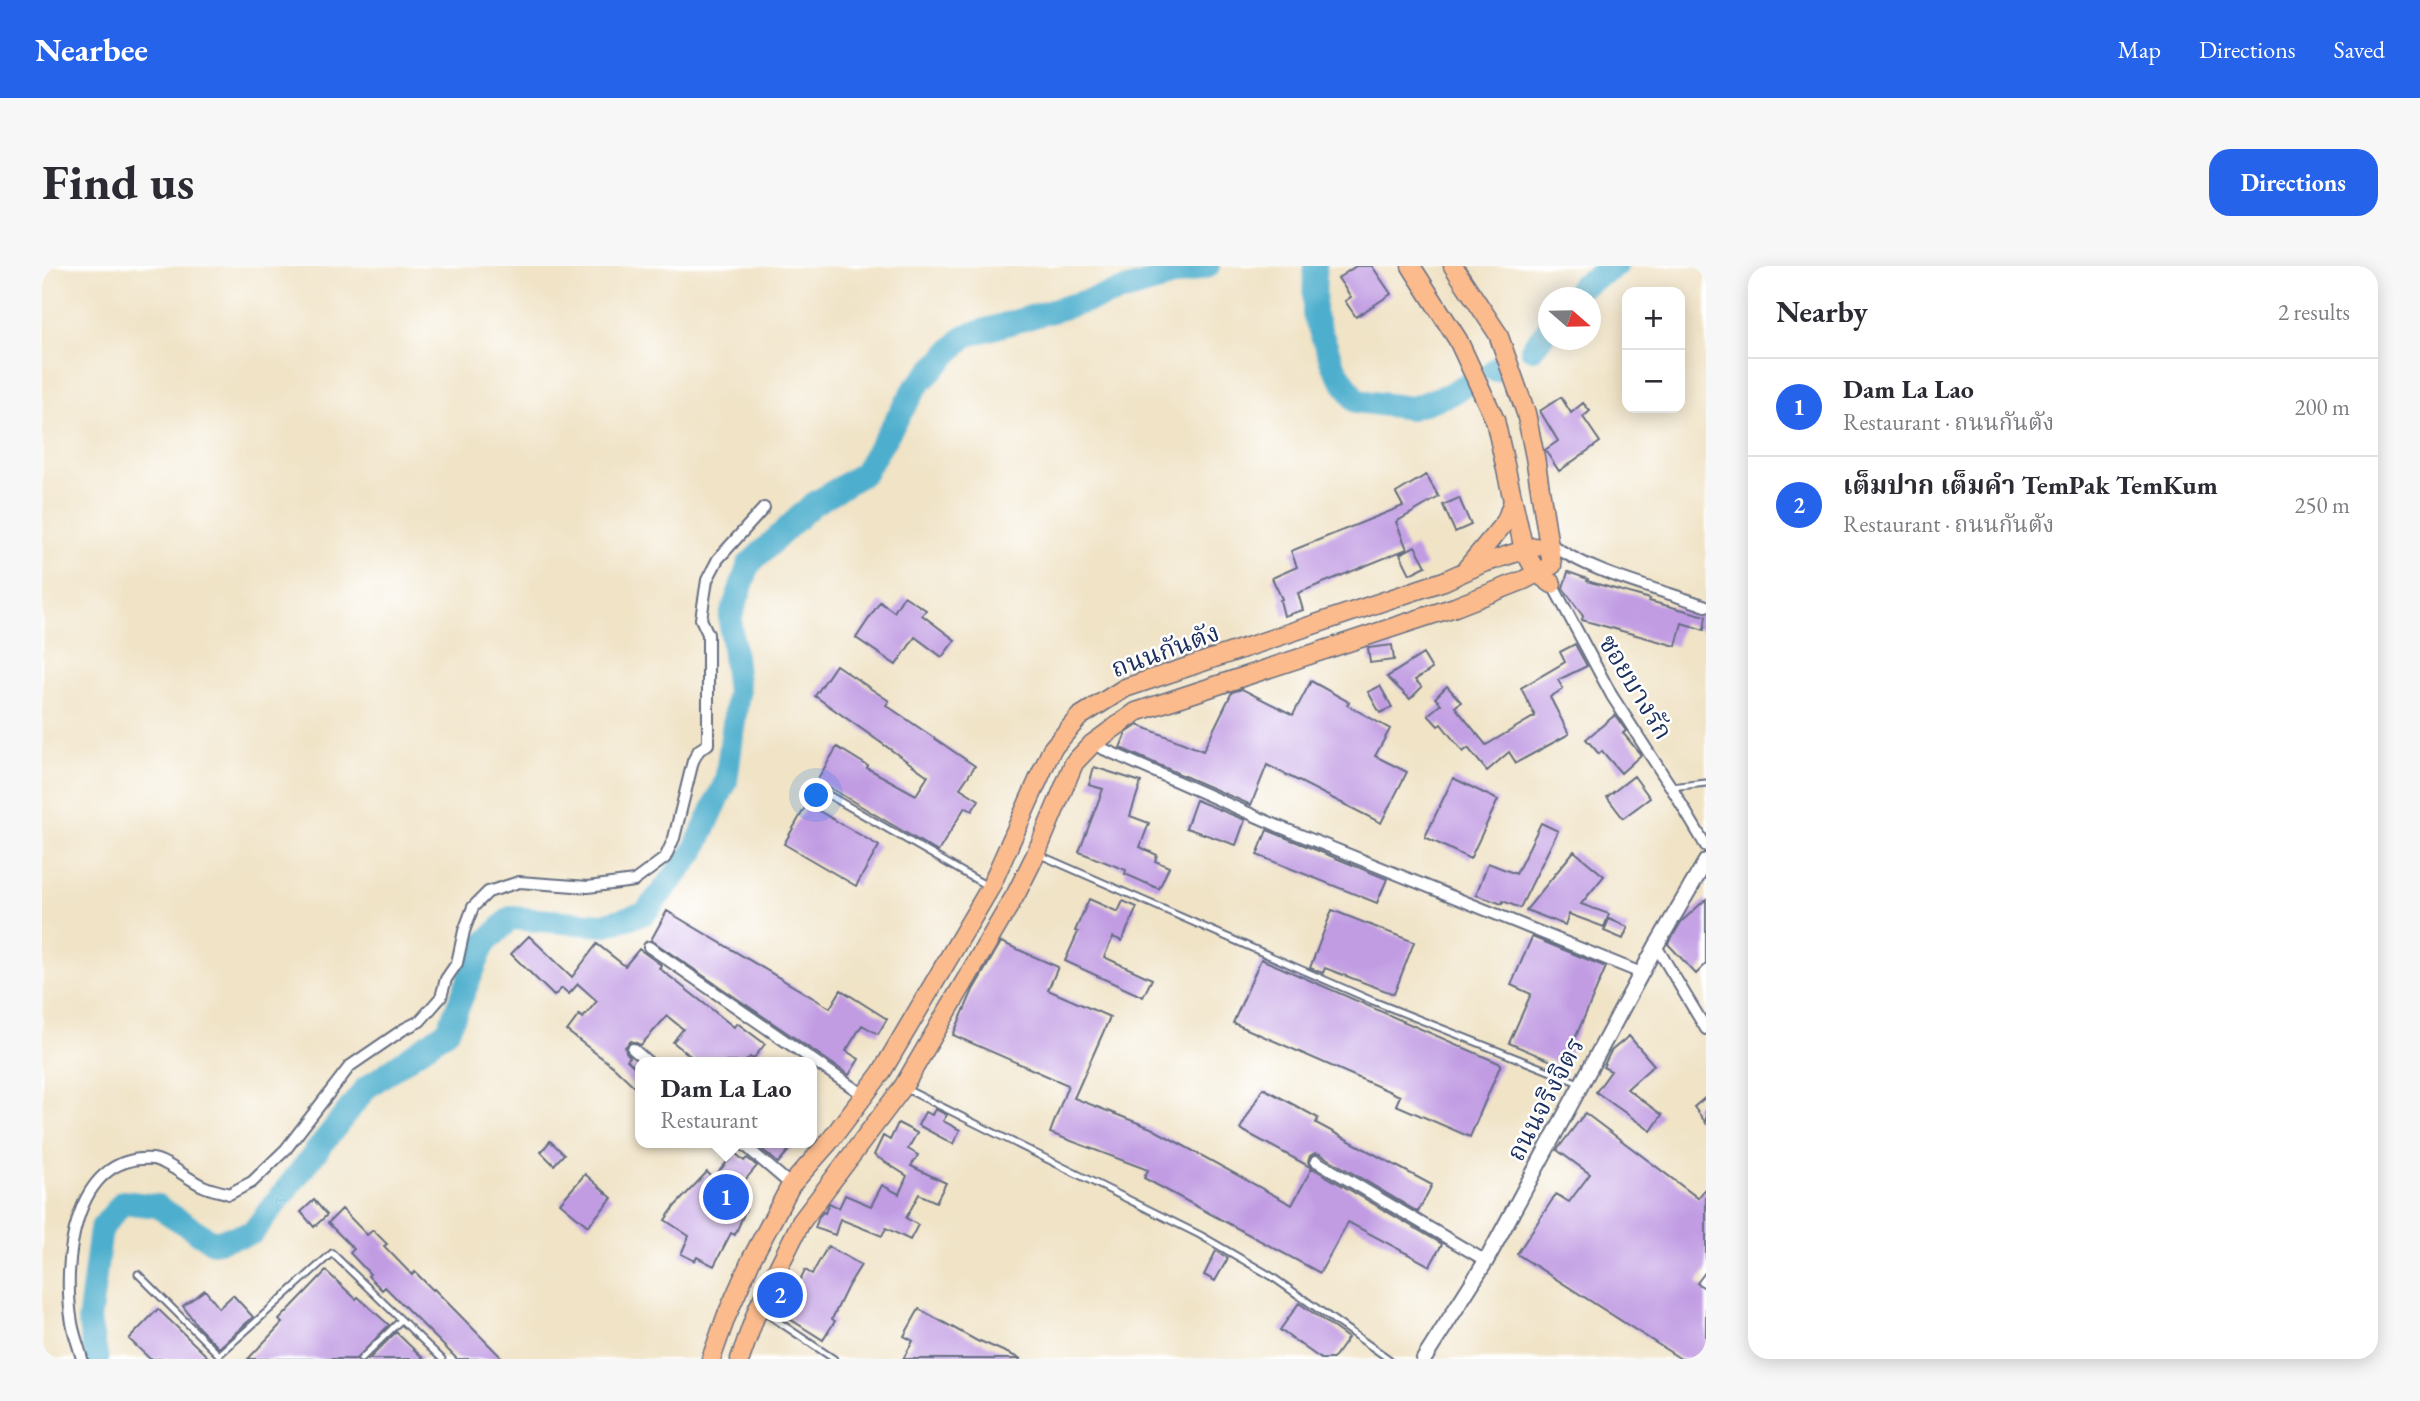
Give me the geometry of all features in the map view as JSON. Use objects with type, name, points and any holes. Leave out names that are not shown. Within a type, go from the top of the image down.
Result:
[{"type":"main road","points":[[1411,266],[1458,340],[1495,420],[1524,550],[1551,564]]},
{"type":"main road","points":[[1453,266],[1498,334],[1526,412],[1549,543],[1552,584]]},
{"type":"main road","points":[[1462,573],[1506,521],[1512,505]]},
{"type":"main road","name":"ถนนกันตัง","points":[[711,1359],[723,1323],[752,1258],[791,1185],[843,1124],[881,1073],[990,888],[1052,750],[1079,717],[1125,688],[1549,543]]},
{"type":"main road","name":"ถนนกันตัง","points":[[740,1359],[758,1308],[800,1222],[903,1087],[1036,854],[1074,763],[1092,744],[1136,712],[1455,607],[1551,564]]},
{"type":"main road","points":[[1444,581],[1455,607]]},
{"type":"main road","points":[[1100,704],[1114,727]]},
{"type":"main road","points":[[967,927],[989,940]]},
{"type":"main road","points":[[843,1124],[863,1140]]},
{"type":"main road","points":[[723,1323],[749,1333]]},
{"type":"street","points":[[82,1359],[72,1325],[69,1300],[71,1244],[82,1206],[95,1184],[114,1166],[128,1160],[155,1158],[204,1187],[229,1194],[252,1182],[286,1149],[350,1066],[420,1021],[441,996],[446,979],[457,962],[473,907],[488,892],[519,882],[588,887],[634,881],[665,858],[674,838],[693,761],[699,750],[708,744],[708,634],[701,620],[708,580],[718,559],[764,508]]},
{"type":"street","points":[[1551,564],[1706,606]]},
{"type":"street","name":"ซอยบางรัก","points":[[1552,584],[1612,696],[1706,846]]},
{"type":"street","points":[[1092,744],[1278,826],[1641,973]]},
{"type":"street","name":"ถนนจริงจิตร","points":[[1424,1359],[1486,1261],[1641,973],[1706,861]]},
{"type":"street","points":[[1656,946],[1706,1029]]},
{"type":"street","points":[[649,947],[808,1057]]},
{"type":"street","points":[[633,1049],[643,1057]]},
{"type":"street","points":[[817,1063],[865,1096]]},
{"type":"street","points":[[748,1148],[791,1185]]},
{"type":"street","points":[[1316,1161],[1486,1261]]},
{"type":"lane","points":[[1671,787],[1706,783]]},
{"type":"lane","points":[[827,794],[990,888]]},
{"type":"lane","points":[[1036,854],[1373,1001],[1581,1084]]},
{"type":"lane","points":[[903,1087],[1200,1235],[1271,1276],[1389,1359]]},
{"type":"lane","points":[[138,1274],[219,1355],[332,1252],[442,1359]]},
{"type":"lane","points":[[758,1308],[834,1359]]},
{"type":"lane","points":[[361,1359],[401,1320]]},
{"type":"building","points":[[1356,266],[1372,266],[1391,294],[1356,317],[1345,301],[1351,297],[1338,278]]},
{"type":"building","points":[[1561,397],[1571,413],[1583,403],[1590,411],[1583,417],[1600,442],[1559,471],[1545,450],[1558,441],[1540,411]]},
{"type":"building","points":[[1426,475],[1439,497],[1396,522],[1407,549],[1298,593],[1303,610],[1284,616],[1280,600],[1282,599],[1272,578],[1297,567],[1291,551],[1403,506],[1396,493]]},
{"type":"building","points":[[1459,498],[1471,525],[1455,532],[1443,505]]},
{"type":"building","points":[[1415,546],[1426,566],[1410,574],[1400,554]]},
{"type":"building","points":[[1568,572],[1588,579],[1587,581],[1650,599],[1649,601],[1706,616],[1704,630],[1682,623],[1676,646],[1582,620],[1583,616],[1563,588]]},
{"type":"building","points":[[904,596],[926,610],[922,615],[955,640],[942,657],[915,637],[896,665],[856,638],[880,602],[894,612]]},
{"type":"building","points":[[1575,644],[1587,666],[1558,680],[1563,689],[1550,697],[1569,734],[1516,763],[1509,752],[1487,771],[1468,748],[1463,752],[1441,724],[1438,726],[1428,715],[1441,704],[1435,698],[1447,686],[1461,702],[1455,707],[1486,745],[1535,716],[1521,688],[1565,662],[1560,652]]},
{"type":"building","points":[[1392,645],[1394,660],[1370,663],[1368,648]]},
{"type":"building","points":[[1423,654],[1432,669],[1415,680],[1422,687],[1410,699],[1387,677]]},
{"type":"building","points":[[836,665],[889,701],[886,705],[975,766],[960,788],[979,800],[972,811],[965,807],[938,852],[817,780],[837,747],[868,766],[867,768],[916,795],[928,776],[815,696]]},
{"type":"building","points":[[1311,681],[1390,729],[1375,756],[1407,772],[1381,823],[1267,765],[1251,805],[1120,748],[1126,733],[1138,725],[1203,751],[1232,692],[1242,689],[1293,715]]},
{"type":"building","points":[[1380,686],[1392,707],[1380,713],[1368,692]]},
{"type":"building","points":[[1615,715],[1626,731],[1623,733],[1641,755],[1621,773],[1602,751],[1599,754],[1586,739]]},
{"type":"building","points":[[1094,767],[1141,782],[1130,816],[1149,823],[1140,847],[1157,855],[1155,861],[1169,867],[1159,889],[1125,874],[1126,870],[1079,852],[1103,789],[1089,785]]},
{"type":"building","points":[[1634,776],[1650,798],[1623,818],[1607,797]]},
{"type":"building","points":[[1453,778],[1498,800],[1470,859],[1425,837]]},
{"type":"building","points":[[1196,800],[1245,820],[1236,845],[1186,828]]},
{"type":"building","points":[[807,804],[879,846],[856,886],[784,844]]},
{"type":"building","points":[[1541,823],[1558,831],[1520,908],[1476,895],[1488,863],[1516,874]]},
{"type":"building","points":[[1267,830],[1387,879],[1377,903],[1257,855]]},
{"type":"building","points":[[1574,851],[1604,876],[1581,904],[1609,914],[1604,927],[1569,914],[1565,925],[1526,910]]},
{"type":"building","points":[[1089,899],[1118,912],[1123,901],[1137,907],[1122,941],[1113,937],[1104,957],[1152,979],[1143,997],[1065,961]]},
{"type":"building","points":[[1706,899],[1706,964],[1696,974],[1668,944],[1681,922]]},
{"type":"building","points":[[1332,910],[1414,942],[1394,994],[1325,968],[1323,973],[1310,968]]},
{"type":"building","points":[[667,911],[830,1008],[841,990],[887,1019],[878,1034],[862,1025],[846,1051],[859,1059],[849,1075],[651,940]]},
{"type":"building","points":[[1609,919],[1628,927],[1623,939],[1604,931]]},
{"type":"building","points":[[529,936],[572,977],[597,944],[625,966],[639,949],[734,1027],[737,1023],[765,1044],[755,1057],[692,1057],[673,1042],[683,1029],[667,1016],[641,1045],[631,1041],[625,1047],[630,1057],[627,1060],[635,1067],[635,1087],[567,1031],[579,1015],[583,1018],[597,1001],[578,984],[569,994],[562,988],[554,996],[511,954]]},
{"type":"building","points":[[1532,937],[1606,967],[1563,1066],[1509,1043],[1531,994],[1511,985]]},
{"type":"building","points":[[1001,942],[1058,967],[1048,990],[1110,1017],[1074,1098],[1151,1128],[1292,1205],[1312,1168],[1442,1244],[1430,1266],[1348,1222],[1320,1273],[1144,1178],[1148,1170],[1050,1133],[1068,1085],[953,1035],[973,990]]},
{"type":"building","points":[[1261,959],[1501,1064],[1470,1137],[1396,1105],[1400,1096],[1233,1023]]},
{"type":"building","points":[[1629,1036],[1654,1065],[1627,1089],[1662,1115],[1651,1131],[1596,1092],[1611,1071],[1603,1067],[1611,1051]]},
{"type":"building","points":[[1263,1088],[1318,1118],[1316,1123],[1432,1185],[1418,1212],[1320,1154],[1310,1156],[1308,1162],[1312,1168],[1240,1129]]},
{"type":"building","points":[[1706,1097],[1706,1123],[1694,1107]]},
{"type":"building","points":[[935,1109],[947,1115],[943,1121],[960,1130],[953,1144],[918,1125],[925,1112],[932,1115]]},
{"type":"building","points":[[1585,1113],[1698,1198],[1706,1188],[1706,1271],[1697,1283],[1706,1289],[1706,1359],[1681,1359],[1517,1254],[1556,1194],[1569,1202],[1590,1174],[1557,1150]]},
{"type":"building","points":[[898,1123],[917,1133],[908,1149],[918,1155],[911,1166],[946,1183],[936,1202],[919,1194],[906,1218],[918,1225],[910,1240],[886,1228],[882,1236],[840,1219],[835,1235],[815,1228],[829,1203],[839,1208],[845,1195],[871,1206],[882,1185],[899,1194],[907,1176],[874,1155],[883,1136],[890,1140]]},
{"type":"building","points":[[550,1141],[564,1154],[554,1165],[541,1152]]},
{"type":"building","points":[[760,1148],[791,1148],[778,1163]]},
{"type":"building","points":[[735,1153],[744,1161],[747,1158],[757,1166],[727,1201],[746,1209],[735,1235],[731,1233],[714,1266],[697,1257],[695,1261],[681,1254],[689,1236],[665,1220],[707,1172],[713,1178]]},
{"type":"building","points":[[585,1174],[612,1198],[588,1226],[560,1203]]},
{"type":"building","points":[[314,1200],[327,1215],[314,1227],[301,1212]]},
{"type":"building","points":[[342,1209],[367,1235],[373,1230],[387,1244],[384,1246],[412,1275],[415,1272],[434,1289],[503,1359],[457,1359],[385,1287],[382,1290],[350,1253],[354,1249],[328,1223]]},
{"type":"building","points":[[828,1246],[861,1265],[832,1319],[835,1321],[823,1340],[771,1307],[782,1289],[793,1295],[805,1270],[812,1274]]},
{"type":"building","points":[[1216,1251],[1228,1258],[1215,1281],[1204,1275]]},
{"type":"building","points":[[326,1271],[389,1325],[356,1359],[248,1359],[282,1323],[279,1320]]},
{"type":"building","points":[[205,1290],[219,1308],[233,1295],[253,1317],[219,1348],[199,1328],[183,1306]]},
{"type":"building","points":[[1299,1303],[1348,1338],[1333,1359],[1321,1359],[1280,1330]]},
{"type":"building","points":[[158,1309],[210,1359],[150,1359],[129,1339]]},
{"type":"building","points":[[919,1309],[979,1342],[1021,1359],[903,1359],[913,1341],[904,1336]]},
{"type":"building","points":[[396,1332],[402,1338],[424,1359],[369,1359]]},
{"type":"waterway","points":[[97,1359],[89,1322],[101,1229],[123,1202],[157,1206],[213,1242],[252,1233],[366,1088],[448,1030],[484,944],[511,918],[603,925],[645,913],[693,853],[726,781],[738,693],[730,619],[749,564],[812,505],[864,473],[916,387],[965,336],[1208,266]]},
{"type":"waterway","points":[[1315,266],[1314,314],[1333,365],[1356,401],[1411,408],[1450,394],[1466,385]]},
{"type":"waterway","points":[[1580,287],[1616,266]]},
{"type":"waterway","points":[[1532,349],[1538,342]]},
{"type":"waterway","points":[[1494,370],[1501,366]]},
{"type":"place","name":"Dam La Lao","points":[[726,1197]]},
{"type":"place","name":"เต็มปาก เต็มคำ TemPak TemKum","points":[[780,1295]]}]
